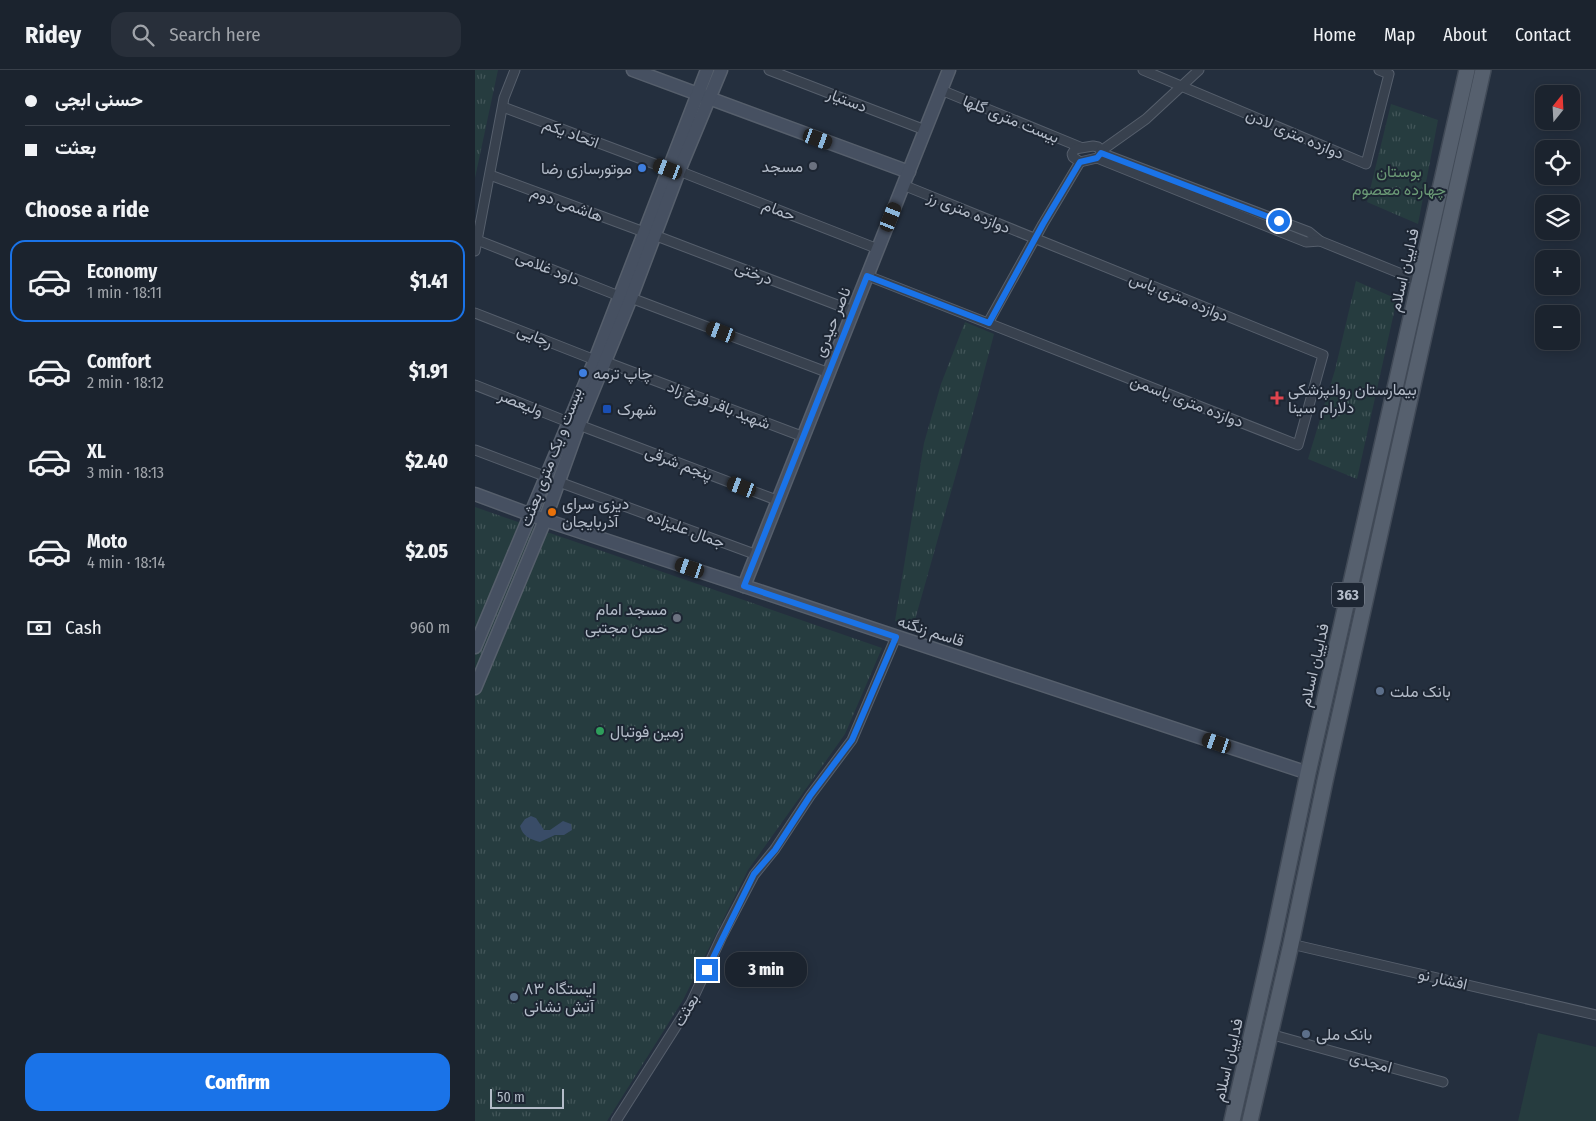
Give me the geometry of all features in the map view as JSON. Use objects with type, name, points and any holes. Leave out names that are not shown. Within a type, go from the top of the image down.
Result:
[{"type":"main road","name":"فداییان اسلام","points":[[1231,1121],[1467,70]]},
{"type":"main road","name":"فداییان اسلام","points":[[1250,1121],[1291,944],[1327,771],[1483,70]]},
{"type":"street","points":[[475,251],[503,107],[515,70]]},
{"type":"street","points":[[633,70],[909,172]]},
{"type":"street","name":"بیست و یک متری بعثت","points":[[475,647],[547,477],[574,423],[600,361],[673,170],[707,70]]},
{"type":"street","name":"بیست و یک متری بعثت","points":[[673,170],[709,99],[721,70]]},
{"type":"street","name":"دستیار","points":[[769,70],[925,130]]},
{"type":"street","points":[[1143,70],[1181,87]]},
{"type":"street","points":[[867,276],[989,323],[1035,238],[1080,162],[1099,154],[1146,119],[1199,70]]},
{"type":"street","name":"دوازده متری لادن","points":[[1181,87],[1366,164],[1389,74],[1379,70]]},
{"type":"street","name":"ناصر حیدری","points":[[744,586],[909,172],[947,71]]},
{"type":"street","name":"بیست متری گلها","points":[[941,90],[1080,147],[1098,147],[1099,154]]},
{"type":"street","name":"اتحاد یکم","points":[[503,107],[673,170]]},
{"type":"street","points":[[1080,147],[1075,149],[1072,154],[1080,162]]},
{"type":"street","points":[[1099,154],[1306,242],[1320,241],[1419,281]]},
{"type":"street","name":"حمام","points":[[673,170],[878,249]]},
{"type":"street","name":"هاشمی دوم","points":[[490,175],[649,234]]},
{"type":"street","name":"دوازده متری رز","points":[[903,185],[1035,238]]},
{"type":"street","name":"درختی","points":[[649,234],[853,311]]},
{"type":"street","name":"دوازده متری یاس","points":[[1035,238],[1323,355]]},
{"type":"street","name":"داود غلامی","points":[[477,240],[829,373]]},
{"type":"street","name":"رجایی","points":[[475,312],[600,361]]},
{"type":"street","name":"دوازده متری یاسمن","points":[[989,323],[1298,445],[1323,355]]},
{"type":"street","name":"شهید باقر فرخ زاد","points":[[600,361],[804,437]]},
{"type":"street","name":"ولیعصر","points":[[475,385],[574,423]]},
{"type":"street","name":"بیست و یک متری بعثت","points":[[475,688],[545,520],[559,482],[574,423]]},
{"type":"street","name":"پنجم شرقی","points":[[574,423],[779,500]]},
{"type":"street","points":[[475,450],[547,477]]},
{"type":"street","name":"جمال علیزاده","points":[[559,482],[757,555]]},
{"type":"street","name":"قاسم زنگنه","points":[[475,494],[545,520],[1308,773]]},
{"type":"street","name":"بعثت","points":[[616,1121],[691,1003],[722,936],[754,874],[775,850],[810,796],[852,740],[896,637]]},
{"type":"street","name":"افشار نو","points":[[1291,944],[1596,1015]]},
{"type":"street","name":"امجدی","points":[[1270,1034],[1443,1082]]},
{"type":"green space","points":[[475,70],[498,70],[475,178]]},
{"type":"green space","name":"بوستان چهارده معصوم","points":[[1391,104],[1438,120],[1418,224],[1367,202]]},
{"type":"green space","points":[[1356,281],[1397,299],[1357,479],[1308,459],[1335,370]]},
{"type":"green space","points":[[965,322],[994,334],[913,627],[895,621],[924,443],[941,384]]},
{"type":"green space","points":[[475,507],[882,648],[845,734],[748,870],[683,1000],[607,1121],[475,1121]]},
{"type":"green space","points":[[1538,1033],[1596,1047],[1596,1121],[1518,1121]]},
{"type":"water","points":[[531,816],[536,818],[544,830],[550,830],[563,821],[571,824],[572,830],[564,835],[555,835],[540,842],[533,840],[525,835],[520,826],[525,819]]},
{"type":"place","name":"مسجد","points":[[813,166]]},
{"type":"place","name":"موتورسازی رضا","points":[[642,168]]},
{"type":"place","name":"چاپ ترمه","points":[[583,373]]},
{"type":"place","name":"بیمارستان روانپزشکی دلارام سینا","points":[[1277,398]]},
{"type":"place","name":"شهرک","points":[[607,409]]},
{"type":"place","name":"دیزی سرای آذربایجان","points":[[552,512]]},
{"type":"place","name":"مسجد امام حسن مجتبی","points":[[677,618]]},
{"type":"place","name":"بانک ملت","points":[[1380,691]]},
{"type":"place","name":"زمین فوتبال","points":[[600,731]]},
{"type":"place","name":"ایستگاه ۸۳ آتش نشانی","points":[[514,997]]},
{"type":"place","name":"بانک ملی","points":[[1306,1034]]},
{"type":"route","points":[[707,970],[754,874],[775,850],[810,796],[852,740],[896,637],[744,586],[867,276],[989,323],[1035,238],[1080,162],[1097,158],[1101,153],[1279,221]]}]
